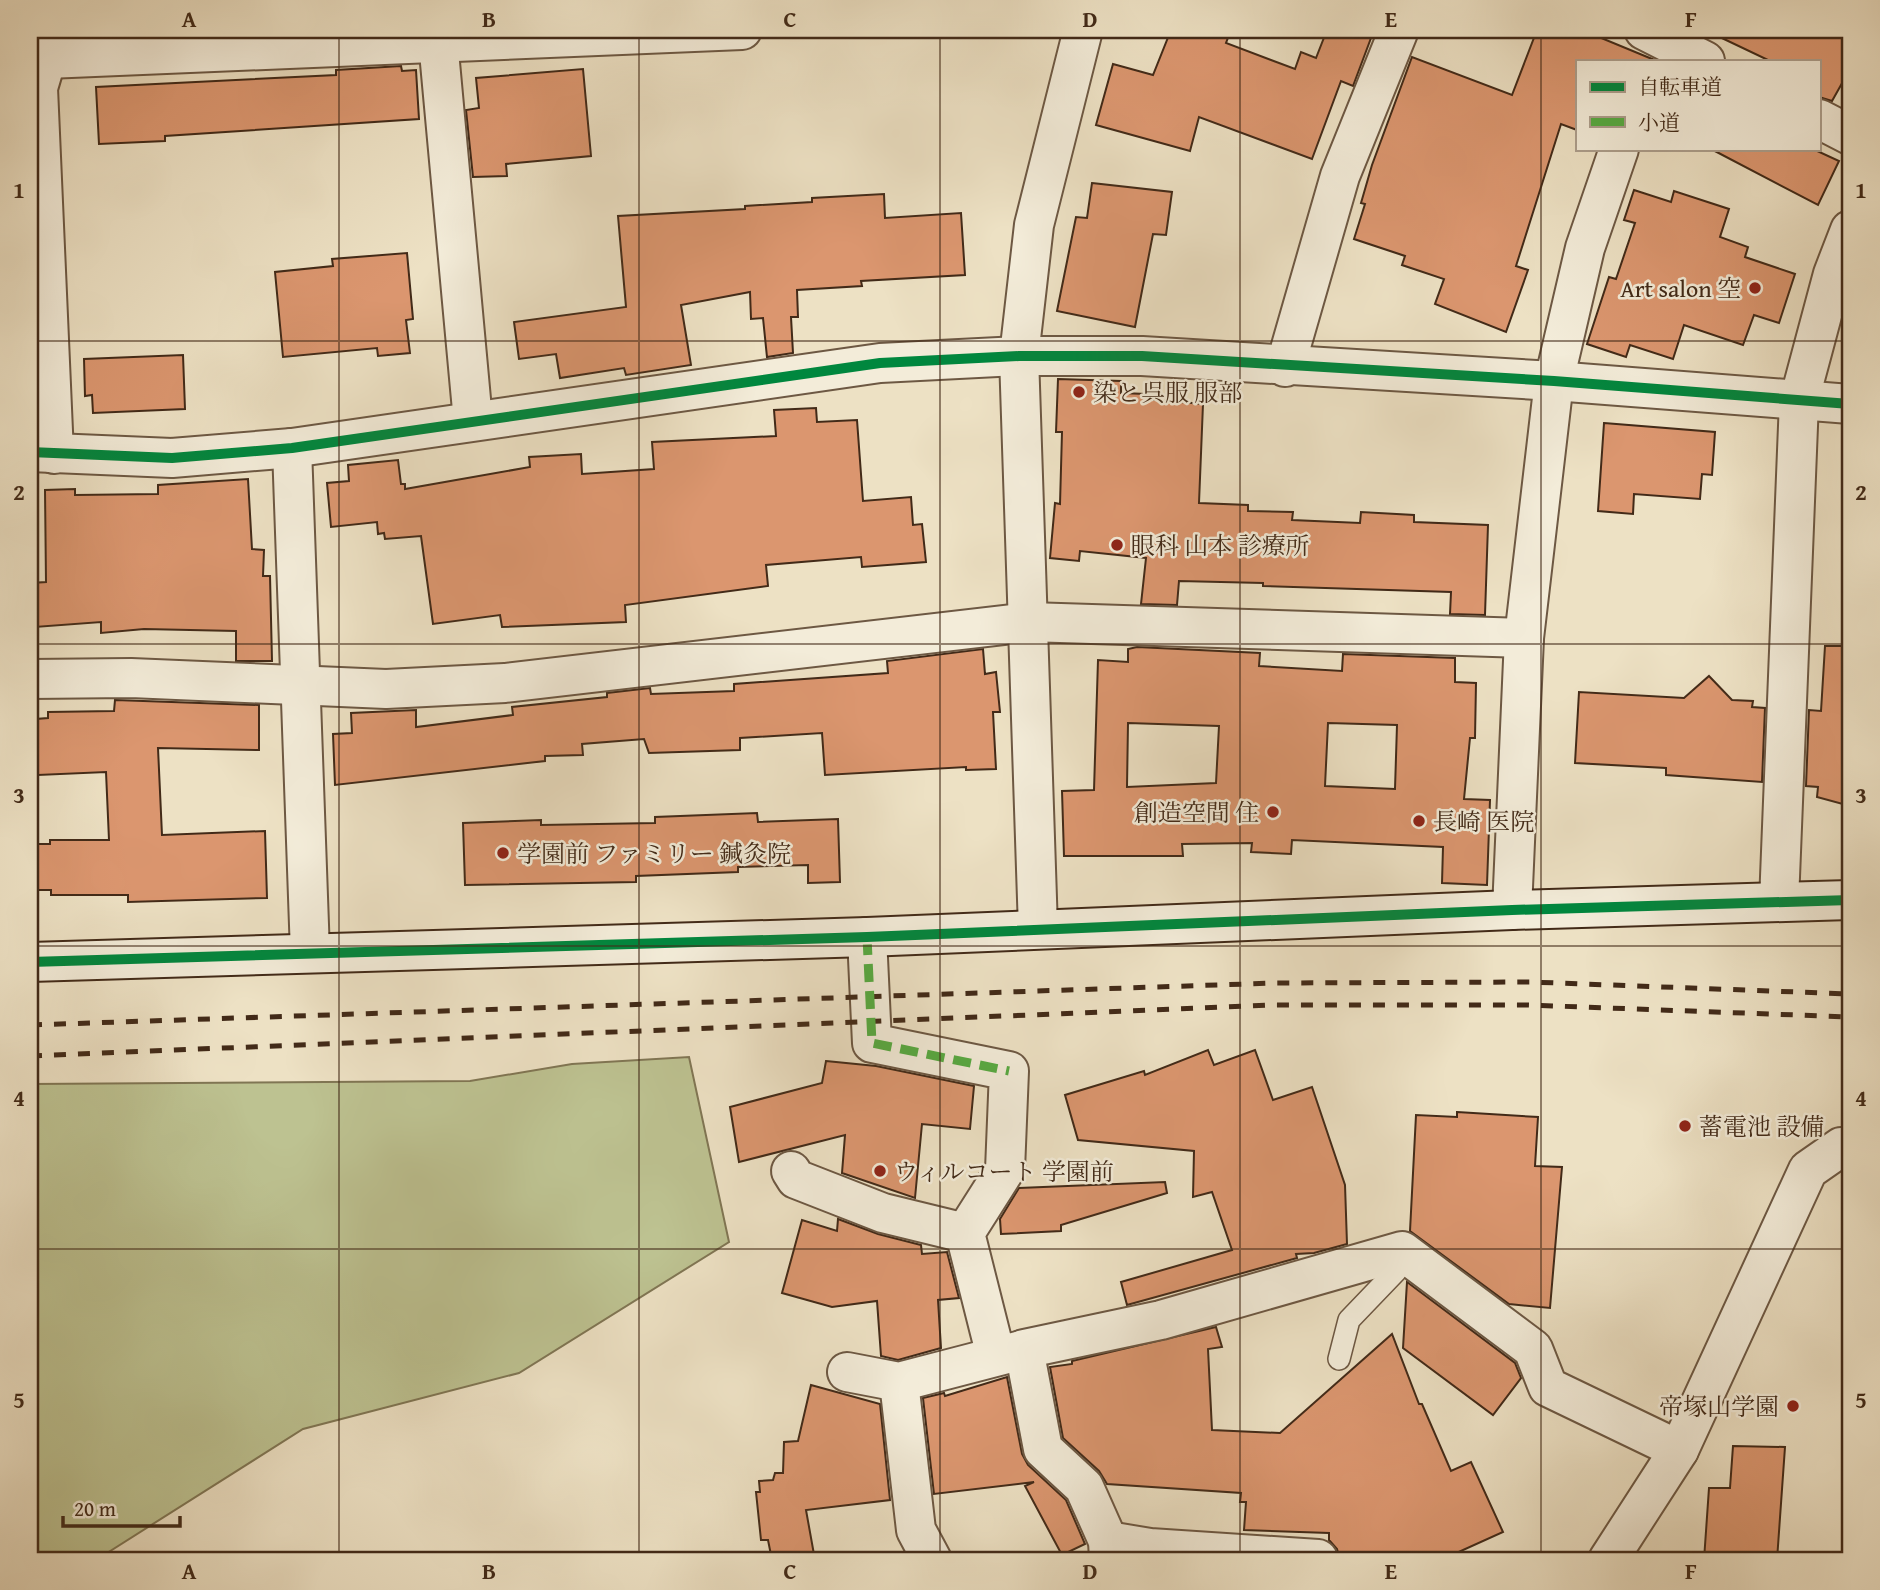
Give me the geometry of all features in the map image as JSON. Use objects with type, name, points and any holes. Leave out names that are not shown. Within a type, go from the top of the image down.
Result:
[{"type":"street","points":[[742,30],[51,44],[38,88],[42,453],[172,458],[292,448],[880,363],[1020,356],[1142,356],[1285,367],[1554,381],[1850,404]]},
{"type":"street","points":[[1038,929],[1020,356],[1034,225],[1083,30]]},
{"type":"street","points":[[1285,367],[1340,176],[1399,30]]},
{"type":"street","points":[[437,37],[473,421]]},
{"type":"street","points":[[1656,40],[1703,60]]},
{"type":"street","points":[[1820,120],[1850,135]]},
{"type":"street","points":[[1511,910],[1524,638],[1554,381],[1586,248],[1619,150]]},
{"type":"street","points":[[1779,902],[1798,401],[1833,274],[1850,230]]},
{"type":"street","points":[[292,448],[310,953]]},
{"type":"street","points":[[30,680],[131,678],[386,689],[505,683],[1029,622],[1524,638]]},
{"type":"street","points":[[30,961],[867,937],[1511,910],[1850,900]]},
{"type":"street","points":[[867,937],[872,1043],[1009,1071],[1005,1170],[965,1233]]},
{"type":"street","points":[[1608,1560],[1679,1450],[1808,1170],[1841,1147],[1850,1147]]},
{"type":"street","points":[[791,1171],[796,1179],[883,1213],[965,1233]]},
{"type":"street","points":[[832,1222],[883,1213]]},
{"type":"street","points":[[965,1233],[1043,1449],[1084,1487],[1108,1551],[1150,1548],[1318,1559]]},
{"type":"street","points":[[847,1372],[899,1382],[1010,1353],[1161,1320],[1402,1251],[1533,1349],[1548,1387],[1679,1450]]},
{"type":"street","points":[[899,1382],[916,1530],[932,1560]]},
{"type":"lane","points":[[1339,1359],[1349,1320],[1396,1271],[1402,1251]]},
{"type":"green space","points":[[689,1057],[729,1242],[519,1373],[303,1429],[96,1560],[30,1560],[30,1084],[470,1081],[572,1064]]},
{"type":"building","points":[[1171,30],[1231,30],[1226,43],[1295,69],[1301,52],[1316,58],[1327,30],[1374,30],[1353,86],[1341,81],[1312,159],[1199,117],[1190,151],[1096,125],[1113,64],[1153,75]]},
{"type":"building","points":[[1537,30],[1582,30],[1655,60],[1576,60],[1576,130],[1561,124],[1516,266],[1528,270],[1506,332],[1435,304],[1444,279],[1402,265],[1405,256],[1354,239],[1365,204],[1361,203],[1372,165],[1412,57],[1512,95]]},
{"type":"building","points":[[1705,30],[1850,30],[1850,69],[1832,101],[1820,97],[1820,60],[1768,60]]},
{"type":"building","points":[[401,66],[402,71],[416,70],[419,119],[165,136],[165,141],[99,144],[96,87],[336,75],[336,70]]},
{"type":"building","points":[[583,69],[591,156],[506,164],[507,176],[473,177],[466,110],[479,108],[476,78]]},
{"type":"building","points":[[1713,150],[1815,150],[1839,161],[1818,205]]},
{"type":"building","points":[[1092,183],[1172,192],[1166,235],[1153,234],[1135,327],[1057,311],[1076,217],[1087,218]]},
{"type":"building","points":[[1634,190],[1671,202],[1674,191],[1729,209],[1720,237],[1748,247],[1745,257],[1795,274],[1779,323],[1754,315],[1743,345],[1684,325],[1673,359],[1630,345],[1626,357],[1587,344],[1609,277],[1616,279],[1635,223],[1624,220]]},
{"type":"building","points":[[884,194],[885,218],[961,213],[965,275],[861,281],[862,286],[797,290],[798,317],[791,317],[793,353],[767,357],[763,318],[751,319],[750,292],[681,305],[691,365],[626,375],[624,368],[560,378],[556,354],[519,359],[514,322],[626,307],[618,216],[745,209],[745,206],[812,202],[812,198]]},
{"type":"building","points":[[407,253],[413,319],[406,320],[410,353],[378,356],[377,348],[283,357],[275,272],[333,266],[332,259]]},
{"type":"building","points":[[183,355],[185,409],[93,413],[92,395],[85,396],[84,359]]},
{"type":"building","points":[[1058,379],[1121,381],[1121,393],[1146,394],[1146,399],[1203,404],[1199,503],[1248,505],[1248,511],[1293,512],[1292,520],[1360,523],[1361,512],[1414,515],[1414,522],[1488,525],[1485,615],[1450,614],[1451,592],[1263,586],[1263,583],[1179,581],[1177,605],[1141,604],[1146,558],[1080,551],[1079,561],[1050,558],[1055,503],[1060,504],[1062,432],[1056,432]]},
{"type":"building","points":[[816,408],[817,422],[857,420],[863,501],[911,497],[913,525],[922,524],[926,562],[862,567],[861,557],[766,565],[768,586],[625,605],[626,622],[502,627],[500,615],[433,624],[421,536],[385,539],[384,533],[378,534],[377,522],[331,527],[327,483],[349,481],[348,465],[398,460],[401,484],[405,484],[405,489],[530,467],[529,457],[581,454],[582,474],[654,469],[652,442],[776,436],[774,410]]},
{"type":"building","points":[[1604,423],[1715,432],[1712,475],[1702,474],[1700,499],[1634,494],[1633,514],[1598,511]]},
{"type":"building","points":[[248,479],[252,549],[264,550],[263,576],[270,576],[272,661],[236,661],[236,631],[144,629],[101,633],[101,622],[35,627],[31,583],[46,582],[45,490],[75,489],[75,495],[158,494],[158,485]]},
{"type":"building","points":[[1825,646],[1850,646],[1850,806],[1817,797],[1818,787],[1806,786],[1809,710],[1821,711]]},
{"type":"building","points":[[1137,647],[1260,653],[1259,666],[1342,671],[1343,654],[1455,658],[1455,682],[1476,683],[1475,738],[1470,738],[1464,799],[1490,800],[1487,885],[1442,883],[1443,847],[1292,840],[1291,854],[1251,852],[1252,843],[1182,844],[1183,856],[1064,856],[1062,791],[1094,790],[1098,660],[1128,662],[1128,649]],"holes":[[[1128,723],[1219,726],[1216,783],[1127,787]],[[1328,723],[1397,725],[1395,789],[1325,786]]]},
{"type":"building","points":[[983,649],[985,674],[996,672],[1000,712],[993,712],[996,769],[966,770],[966,767],[825,775],[822,733],[740,738],[740,750],[649,753],[644,739],[582,744],[583,755],[545,756],[545,761],[335,785],[333,734],[352,733],[351,713],[416,710],[416,727],[513,715],[512,707],[607,697],[607,693],[650,688],[651,694],[734,691],[734,684],[888,673],[887,661]]},
{"type":"building","points":[[1709,676],[1732,700],[1753,701],[1752,707],[1765,708],[1762,782],[1666,775],[1666,768],[1575,763],[1579,692],[1684,698]]},
{"type":"building","points":[[115,700],[259,705],[259,750],[158,748],[162,835],[265,831],[267,898],[128,902],[128,895],[51,895],[51,890],[30,890],[30,844],[50,844],[50,840],[109,840],[106,772],[38,775],[36,719],[48,718],[48,712],[114,711]]},
{"type":"building","points":[[757,813],[758,822],[838,819],[840,882],[808,883],[808,865],[738,867],[738,872],[636,876],[636,882],[465,885],[463,823],[541,820],[541,825],[655,823],[655,817]]},
{"type":"building","points":[[1208,1050],[1214,1065],[1255,1050],[1273,1100],[1312,1087],[1345,1185],[1347,1244],[1314,1253],[1296,1254],[1297,1258],[1127,1305],[1121,1282],[1232,1250],[1212,1192],[1193,1197],[1194,1151],[1078,1140],[1065,1095],[1144,1071],[1145,1075]]},
{"type":"building","points":[[826,1061],[876,1066],[974,1086],[970,1129],[922,1124],[915,1198],[842,1173],[845,1135],[739,1162],[730,1107],[822,1083]]},
{"type":"building","points":[[1457,1112],[1538,1117],[1535,1166],[1562,1167],[1550,1308],[1509,1304],[1410,1231],[1416,1115],[1457,1117]]},
{"type":"building","points":[[1165,1182],[1167,1193],[1061,1225],[1061,1231],[1001,1234],[1000,1219],[1019,1188]]},
{"type":"building","points":[[838,1219],[878,1234],[921,1245],[922,1254],[947,1252],[959,1298],[938,1300],[941,1348],[898,1360],[881,1356],[877,1301],[832,1307],[782,1293],[802,1220],[837,1231]]},
{"type":"building","points":[[1407,1282],[1515,1363],[1521,1378],[1493,1415],[1403,1348]]},
{"type":"building","points":[[1216,1327],[1222,1347],[1208,1349],[1212,1430],[1280,1433],[1392,1334],[1419,1404],[1422,1404],[1451,1471],[1471,1462],[1503,1532],[1441,1560],[1340,1560],[1337,1549],[1329,1540],[1329,1533],[1244,1530],[1246,1502],[1240,1502],[1241,1493],[1107,1484],[1099,1471],[1063,1438],[1050,1367],[1072,1364],[1072,1361]]},
{"type":"building","points":[[1007,1377],[1022,1454],[1028,1465],[1066,1500],[1085,1544],[1062,1555],[1025,1486],[1034,1482],[934,1494],[923,1398],[944,1393],[945,1396]]},
{"type":"building","points":[[811,1385],[880,1404],[890,1500],[806,1510],[815,1560],[772,1560],[768,1540],[761,1540],[756,1492],[760,1492],[759,1481],[773,1480],[775,1473],[783,1473],[784,1442],[798,1441]]},
{"type":"building","points":[[1733,1446],[1785,1447],[1777,1560],[1704,1560],[1709,1488],[1730,1488]]},
{"type":"railway","points":[[30,1025],[1275,983],[1530,982],[1850,994]]},
{"type":"railway","points":[[30,1056],[1272,1005],[1528,1005],[1850,1017]]},
{"type":"marked path","points":[[867,937],[872,1043],[1009,1071]]},
{"type":"cycle path","points":[[30,452],[172,458],[292,448],[880,363],[1019,356],[1142,356],[1554,381],[1850,404]]},
{"type":"cycle path","points":[[30,962],[867,937],[1512,910],[1850,900]]},
{"type":"place","name":"Art salon 空","points":[[1755,288]]},
{"type":"place","name":"染と呉服 服部","points":[[1079,392]]},
{"type":"place","name":"眼科 山本 診療所","points":[[1117,545]]},
{"type":"place","name":"創造空間 住","points":[[1273,812]]},
{"type":"place","name":"長崎 医院","points":[[1419,821]]},
{"type":"place","name":"学園前 ファミリー 鍼灸院","points":[[503,853]]},
{"type":"place","name":"蓄電池 設備","points":[[1685,1126]]},
{"type":"place","name":"ウィルコート 学園前","points":[[880,1171]]},
{"type":"place","name":"帝塚山学園","points":[[1793,1406]]}]
